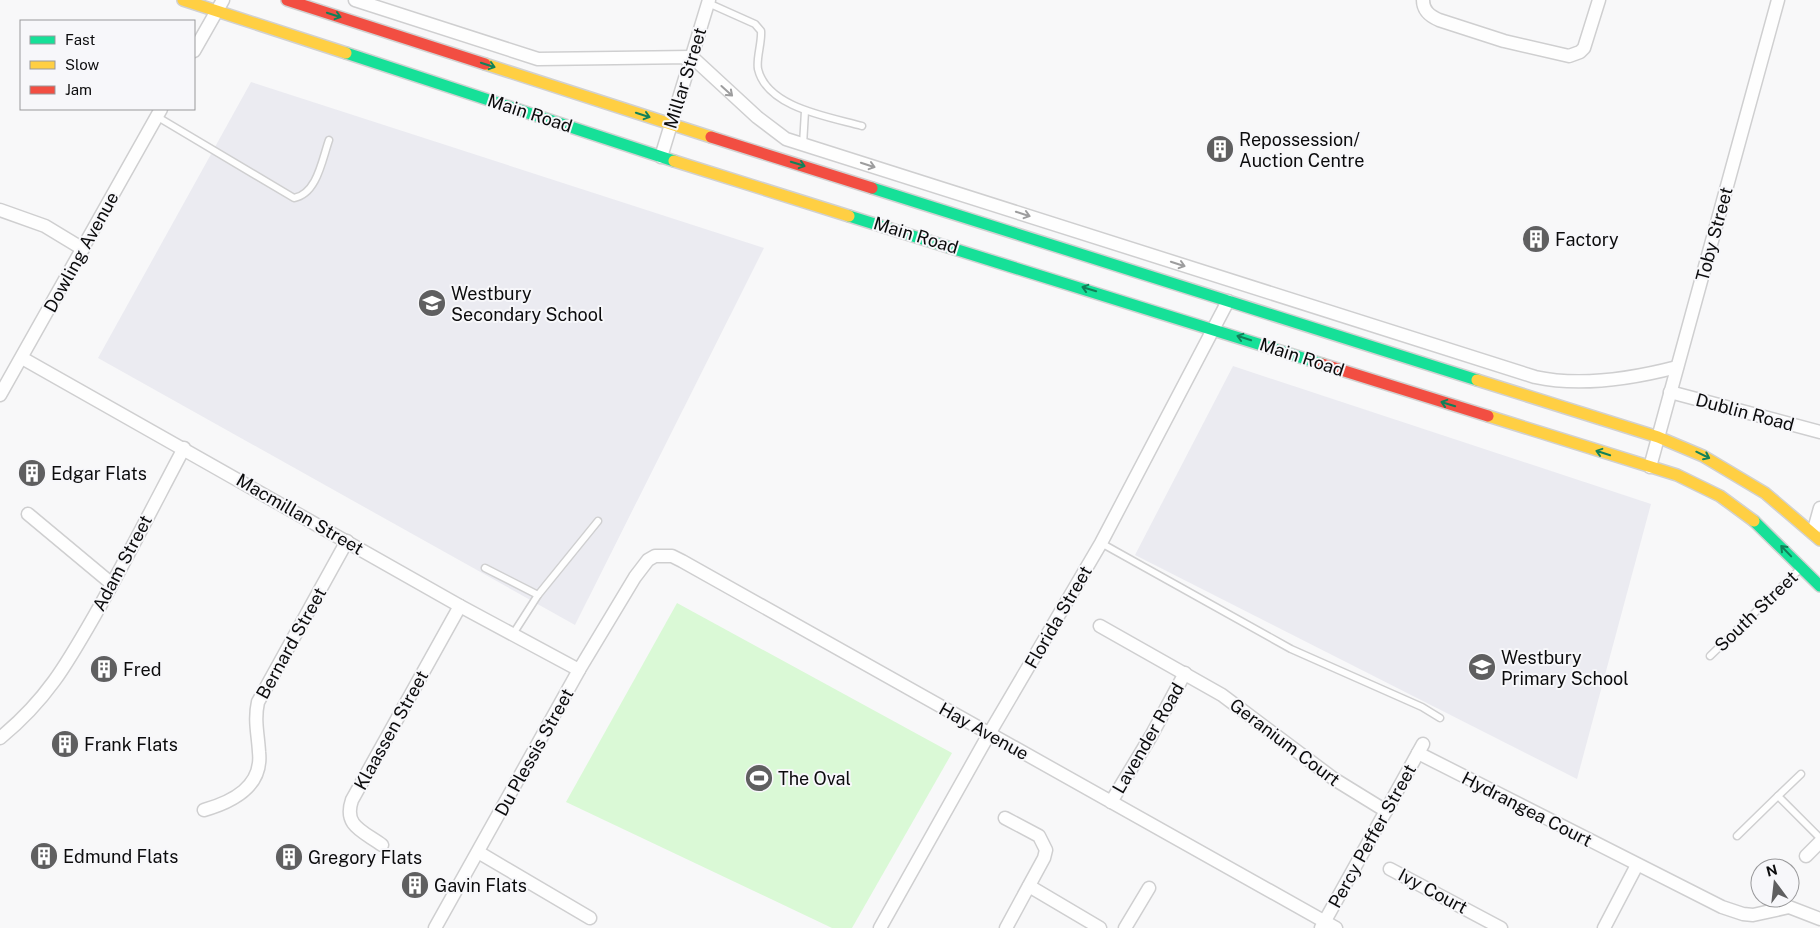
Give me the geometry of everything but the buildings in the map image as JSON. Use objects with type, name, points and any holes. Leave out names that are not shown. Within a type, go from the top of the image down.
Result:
[{"type":"main road","name":"Main Road","points":[[183,0],[220,5],[661,156],[1216,329],[1697,483],[1746,512],[1820,586]]},
{"type":"main road","name":"Main Road","points":[[287,0],[670,124],[1658,437],[1692,450],[1739,475],[1816,537]]},
{"type":"street","points":[[355,0],[538,59],[692,57],[771,128],[786,139],[1535,377],[1564,382],[1583,382],[1647,375],[1677,367]]},
{"type":"street","points":[[1423,0],[1426,10],[1431,17],[1504,40],[1569,56],[1575,55],[1584,48],[1599,0]]},
{"type":"street","name":"Toby Street","points":[[1650,467],[1778,0]]},
{"type":"street","name":"Millar Street","points":[[661,156],[709,2]]},
{"type":"street","points":[[195,49],[220,5]]},
{"type":"street","name":"Dowling Avenue","points":[[0,396],[83,250],[158,112]]},
{"type":"street","points":[[0,210],[45,226],[83,250]]},
{"type":"street","name":"Florida Street","points":[[880,928],[989,734],[1101,543],[1216,329],[1228,301]]},
{"type":"street","name":"Macmillan Street","points":[[22,358],[184,448],[460,606],[579,670]]},
{"type":"street","name":"Dublin Road","points":[[1670,392],[1820,432]]},
{"type":"street","name":"Adam Street","points":[[0,738],[31,711],[59,677],[112,584],[184,448]]},
{"type":"street","points":[[1816,537],[1820,508]]},
{"type":"street","points":[[28,514],[112,584]]},
{"type":"street","name":"Bernard Street","points":[[204,810],[226,804],[239,796],[248,788],[255,776],[260,754],[255,717],[258,702],[347,541]]},
{"type":"street","name":"Hay Avenue","points":[[635,577],[648,560],[664,555],[672,556],[1110,802],[1323,925],[1336,928]]},
{"type":"street","name":"Du Plessis Street","points":[[436,928],[579,670],[635,577]]},
{"type":"street","name":"Klaassen Street","points":[[382,845],[352,824],[348,811],[352,800],[460,606]]},
{"type":"street","name":"Geranium Court","points":[[1100,626],[1185,673],[1245,710],[1354,793],[1386,810]]},
{"type":"street","name":"Lavender Road","points":[[1110,802],[1151,736],[1185,673]]},
{"type":"street","name":"Percy Peffer Street","points":[[1323,925],[1421,748]]},
{"type":"street","name":"Hydrangea Court","points":[[1421,748],[1637,865],[1722,907],[1743,914],[1762,914],[1777,908],[1789,907],[1820,920]]},
{"type":"street","points":[[1005,818],[1038,836],[1046,850],[1044,858],[1006,928]]},
{"type":"street","points":[[1806,856],[1820,840]]},
{"type":"street","points":[[478,852],[590,918]]},
{"type":"street","points":[[1604,928],[1637,865]]},
{"type":"street","name":"Ivy Court","points":[[1390,869],[1501,928]]},
{"type":"street","points":[[1029,886],[1100,928]]},
{"type":"street","points":[[1124,928],[1149,888]]},
{"type":"lane","points":[[709,2],[755,24],[761,31],[758,68],[764,83],[779,98],[805,111],[862,126]]},
{"type":"lane","points":[[803,145],[805,111]]},
{"type":"lane","points":[[158,112],[294,198],[302,196],[310,190],[329,140]]},
{"type":"lane","points":[[513,634],[538,594],[598,521]]},
{"type":"lane","points":[[1101,543],[1291,649],[1422,707],[1440,718]]},
{"type":"lane","name":"South Street","points":[[1710,656],[1802,567]]},
{"type":"lane","points":[[486,568],[538,594]]},
{"type":"lane","points":[[1737,836],[1801,774]]},
{"type":"lane","points":[[1778,796],[1820,840]]},
{"type":"shaded area","name":"Westbury Secondary School","points":[[251,82],[764,248],[575,625],[98,358]]},
{"type":"shaded area","name":"Westbury Primary School","points":[[1233,366],[1651,504],[1577,779],[1135,555]]},
{"type":"green space","name":"The Oval","points":[[677,603],[952,753],[852,928],[832,928],[566,802]]},
{"type":"traffic: fast","points":[[346,53],[674,161]]},
{"type":"traffic: fast","points":[[872,188],[1477,380]]},
{"type":"traffic: fast","points":[[849,216],[1322,364]]},
{"type":"traffic: fast","points":[[1754,521],[1820,586]]},
{"type":"traffic: slow","points":[[183,0],[346,53]]},
{"type":"traffic: slow","points":[[485,64],[711,137]]},
{"type":"traffic: slow","points":[[674,161],[849,216]]},
{"type":"traffic: slow","points":[[1477,380],[1658,437],[1703,456],[1765,493],[1820,540]]},
{"type":"traffic: slow","points":[[1488,416],[1677,475],[1720,496],[1754,521]]},
{"type":"traffic: jam","points":[[287,0],[485,64]]},
{"type":"traffic: jam","points":[[711,137],[872,188]]},
{"type":"traffic: jam","points":[[1322,364],[1488,416]]},
{"type":"place","name":"Repossession/ Auction Centre","points":[[1220,149]]},
{"type":"place","name":"Factory","points":[[1536,239]]},
{"type":"place","name":"Westbury Secondary School","points":[[432,303]]},
{"type":"place","name":"Edgar Flats","points":[[32,473]]},
{"type":"place","name":"Westbury Primary School","points":[[1482,667]]},
{"type":"place","name":"Fred","points":[[104,669]]},
{"type":"place","name":"Frank Flats","points":[[65,744]]},
{"type":"place","name":"The Oval","points":[[759,778]]},
{"type":"place","name":"Edmund Flats","points":[[44,856]]},
{"type":"place","name":"Gregory Flats","points":[[289,857]]},
{"type":"place","name":"Gavin Flats","points":[[415,885]]}]
